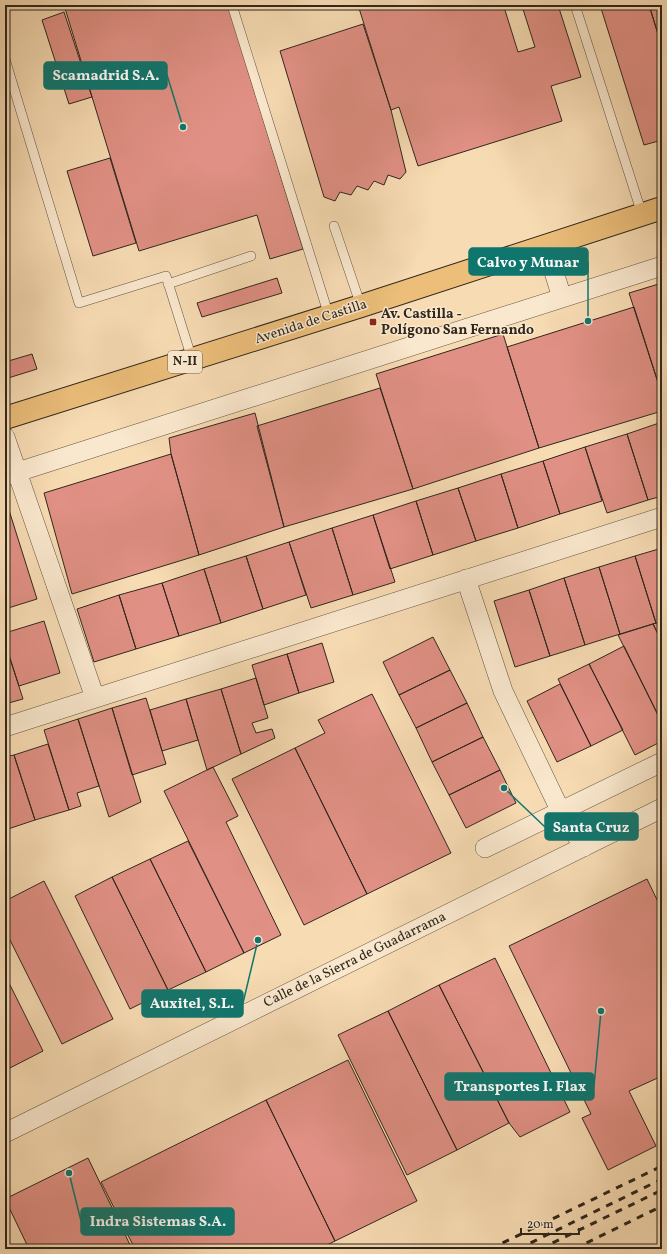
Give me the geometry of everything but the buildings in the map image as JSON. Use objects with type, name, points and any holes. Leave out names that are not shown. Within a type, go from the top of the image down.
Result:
[{"type":"main road","name":"Avenida de Castilla","points":[[5,418],[361,306],[652,211]]},
{"type":"street","points":[[546,246],[562,298]]},
{"type":"street","points":[[11,474],[662,266]]},
{"type":"street","points":[[5,436],[11,474],[95,698]]},
{"type":"street","points":[[5,727],[662,517]]},
{"type":"street","points":[[466,580],[503,691],[561,812],[584,847]]},
{"type":"street","points":[[485,848],[662,762]]},
{"type":"street","name":"Calle de la Sierra de Guadarrama","points":[[5,1133],[662,808]]},
{"type":"lane","points":[[232,5],[329,316]]},
{"type":"lane","points":[[575,5],[652,211]]},
{"type":"lane","points":[[5,59],[79,303],[166,276],[192,359]]},
{"type":"lane","points":[[334,226],[361,306]]},
{"type":"lane","points":[[168,284],[251,256]]},
{"type":"railway","points":[[490,1249],[662,1166]]},
{"type":"railway","points":[[518,1249],[662,1179]]},
{"type":"railway","points":[[540,1249],[662,1190]]},
{"type":"railway","points":[[574,1249],[662,1206]]},
{"type":"place","name":"Scamadrid S.A.","points":[[183,127]]},
{"type":"place","name":"Calvo y Munar","points":[[588,321]]},
{"type":"place","name":"Av. Castilla - Polígono San Fernando","points":[[373,322]]},
{"type":"place","name":"Santa Cruz","points":[[504,788]]},
{"type":"place","name":"Auxitel, S.L.","points":[[258,940]]},
{"type":"place","name":"Transportes I. Flax","points":[[601,1011]]},
{"type":"place","name":"Indra Sistemas S.A.","points":[[69,1173]]}]
